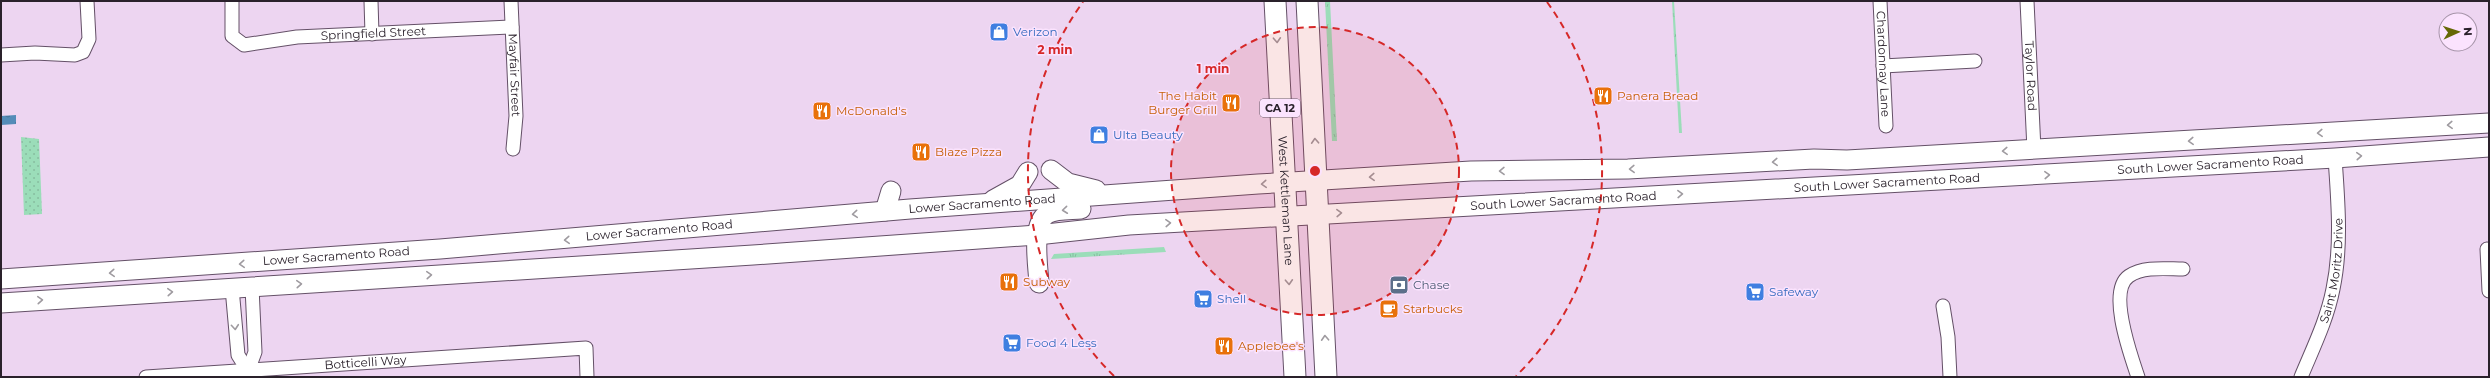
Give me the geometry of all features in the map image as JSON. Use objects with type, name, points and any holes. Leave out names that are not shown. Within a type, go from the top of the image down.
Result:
[{"type":"main road","name":"West Kettleman Lane","points":[[1275,1],[1295,377]]},
{"type":"main road","name":"CA 12","points":[[1307,1],[1326,377]]},
{"type":"main road","name":"South Lower Sacramento Road","points":[[1317,180],[1470,171],[1674,168],[2034,150],[2489,123]]},
{"type":"main road","name":"South Lower Sacramento Road","points":[[1286,216],[1973,179],[2335,158],[2489,147]]},
{"type":"main road","points":[[1973,179],[1990,168],[2026,164],[2033,159],[2034,150]]},
{"type":"main road","points":[[1051,170],[1068,183],[1088,189],[1129,193]]},
{"type":"main road","points":[[974,204],[997,198],[1010,191],[1020,185],[1028,172]]},
{"type":"main road","name":"Lower Sacramento Road","points":[[1,279],[221,266],[610,236],[974,204],[1317,180]]},
{"type":"main road","points":[[884,192],[885,211]]},
{"type":"main road","points":[[1039,283],[1037,235],[1040,221],[1048,213],[1108,204],[1129,193]]},
{"type":"main road","name":"Lower Sacramento Road","points":[[1,303],[1037,235],[1129,225],[1286,216]]},
{"type":"street","points":[[1,55],[35,53],[75,55],[82,52],[89,39],[87,1]]},
{"type":"street","name":"Springfield Street","points":[[232,1],[232,31],[237,41],[244,45],[297,38],[512,27]]},
{"type":"street","points":[[371,1],[372,34]]},
{"type":"street","name":"Mayfair Street","points":[[511,1],[516,116],[513,149]]},
{"type":"street","name":"Chardonnay Lane","points":[[1880,1],[1886,126]]},
{"type":"street","name":"Taylor Road","points":[[2027,1],[2034,150]]},
{"type":"street","points":[[1883,66],[1975,60]]},
{"type":"street","name":"Saint Moritz Drive","points":[[2301,377],[2322,328],[2336,276],[2338,229],[2335,158]]},
{"type":"street","points":[[2487,249],[2489,291]]},
{"type":"street","points":[[2138,377],[2124,333],[2120,297],[2122,284],[2130,275],[2143,271],[2183,269]]},
{"type":"street","points":[[248,374],[255,352],[252,287]]},
{"type":"street","points":[[232,288],[238,355],[248,374]]},
{"type":"street","points":[[1943,306],[1948,337],[1950,377]]},
{"type":"street","name":"Botticelli Way","points":[[146,377],[248,374],[586,348],[587,377]]},
{"type":"green space","points":[[1325,1],[1330,1],[1337,141],[1332,141]]},
{"type":"green space","points":[[1672,1],[1674,1],[1682,133],[1679,133]]},
{"type":"green space","points":[[21,137],[39,139],[42,214],[24,215]]},
{"type":"green space","points":[[1164,247],[1166,252],[1051,259],[1054,254]]},
{"type":"water","points":[[16,115],[16,124],[1,125],[1,116]]},
{"type":"place","name":"Verizon","points":[[999,32]]},
{"type":"place","name":"Panera Bread","points":[[1603,96]]},
{"type":"place","name":"The Habit Burger Grill","points":[[1231,103]]},
{"type":"place","name":"McDonald's","points":[[822,111]]},
{"type":"place","name":"Ulta Beauty","points":[[1099,135]]},
{"type":"place","name":"Blaze Pizza","points":[[921,152]]},
{"type":"place","name":"Subway","points":[[1009,282]]},
{"type":"place","name":"Chase","points":[[1399,285]]},
{"type":"place","name":"Safeway","points":[[1755,292]]},
{"type":"place","name":"Shell","points":[[1203,299]]},
{"type":"place","name":"Starbucks","points":[[1389,309]]},
{"type":"place","name":"Food 4 Less","points":[[1012,343]]},
{"type":"place","name":"Applebee's","points":[[1224,346]]}]
